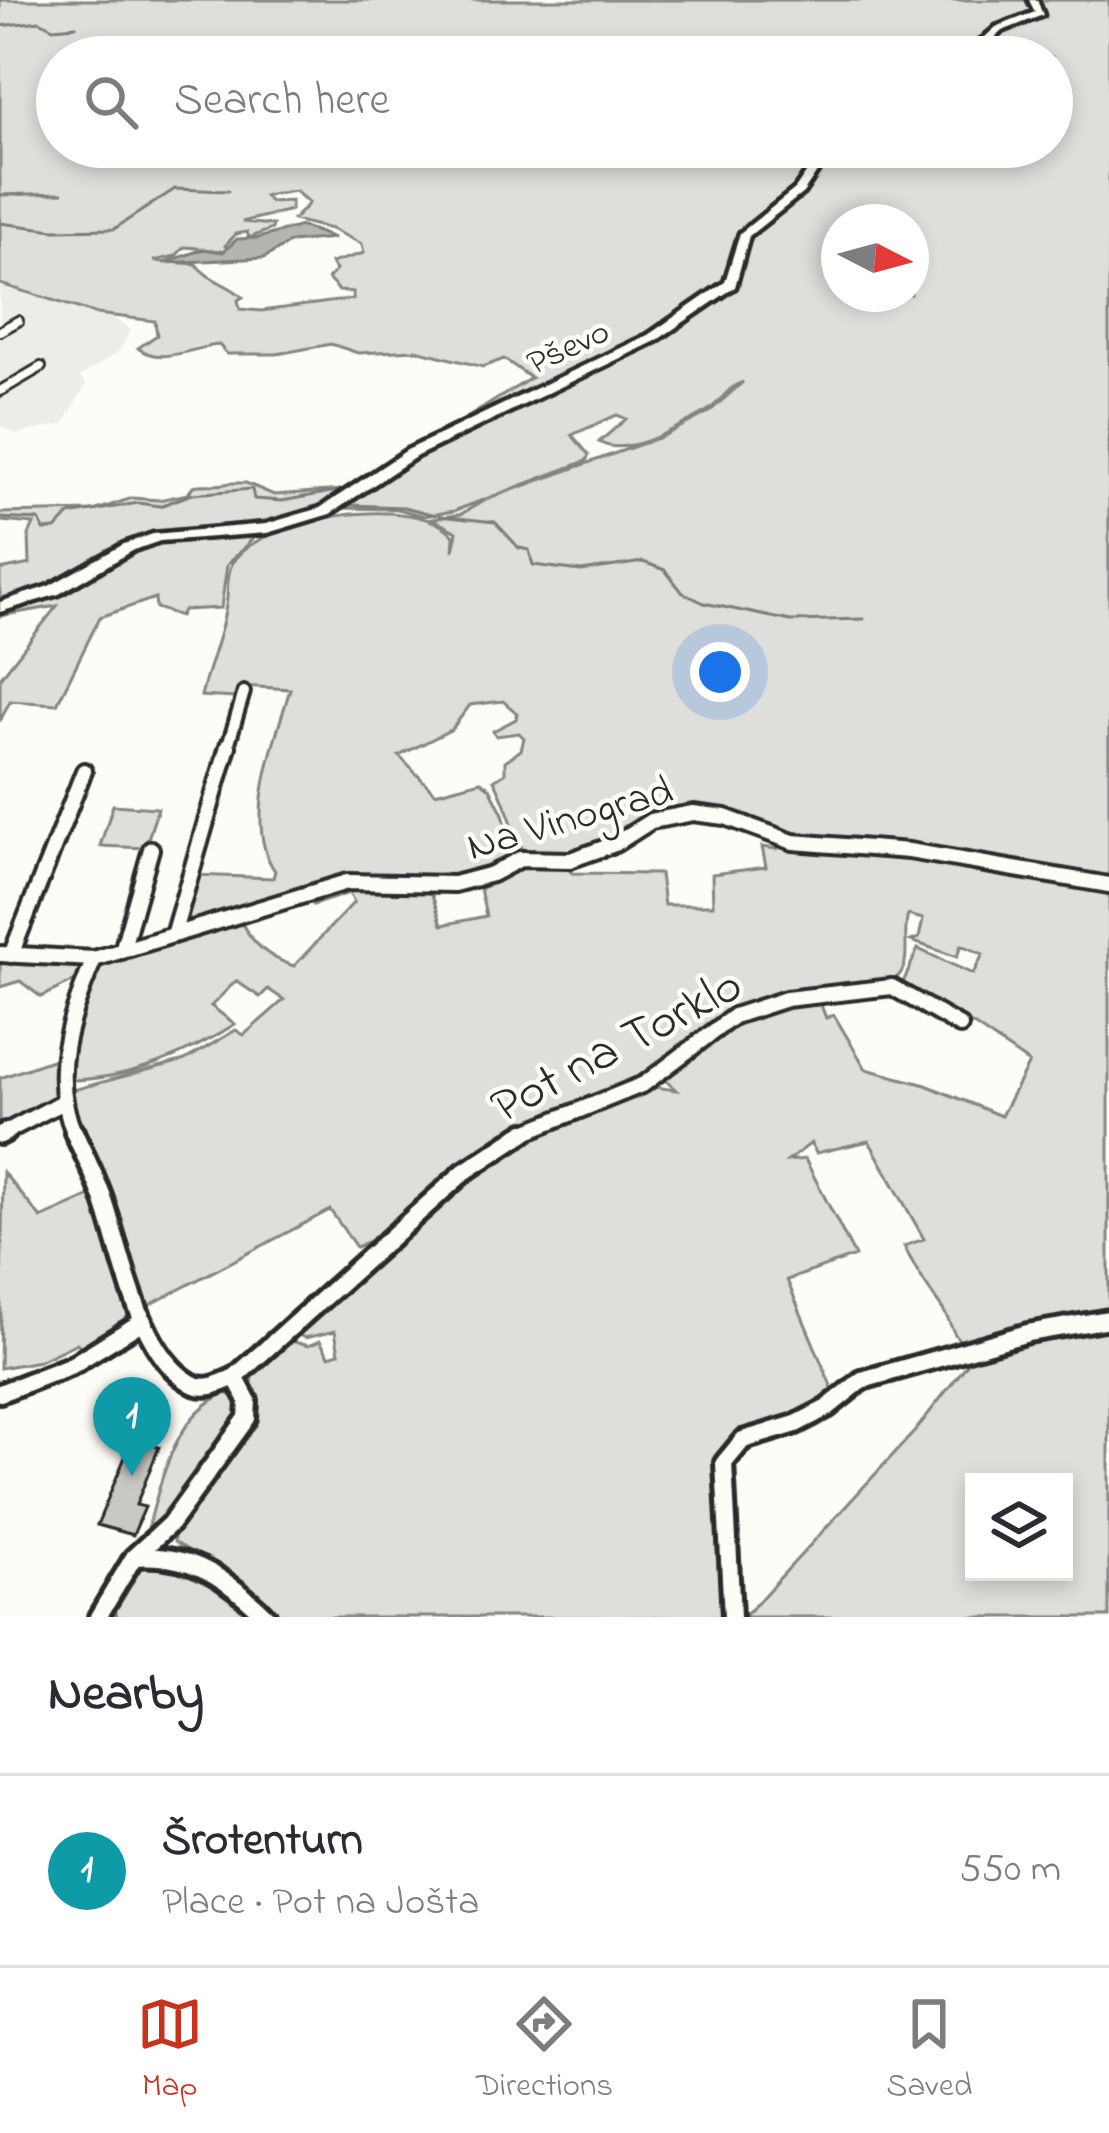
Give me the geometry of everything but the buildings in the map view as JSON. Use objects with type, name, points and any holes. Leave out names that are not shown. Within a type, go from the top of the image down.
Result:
[{"type":"street","points":[[991,36],[1040,13],[1034,0]]},
{"type":"street","name":"Pševo","points":[[0,607],[54,590],[129,547],[158,537],[267,528],[325,511],[412,453],[689,316],[731,284],[744,235],[799,191],[815,168]]},
{"type":"street","points":[[0,331],[18,321]]},
{"type":"street","points":[[0,392],[40,367]]},
{"type":"street","points":[[173,935],[244,692]]},
{"type":"street","points":[[6,954],[84,771]]},
{"type":"street","name":"Na Vinograd","points":[[6,954],[94,959],[347,882],[454,884],[520,860],[570,860],[615,844],[651,821],[693,813],[725,817],[793,842],[909,851],[1109,886]]},
{"type":"street","points":[[122,951],[152,849]]},
{"type":"street","points":[[94,959],[65,1027],[61,1103],[102,1194],[143,1321],[177,1377],[208,1387],[235,1376],[248,1401],[247,1418],[171,1523],[134,1557],[98,1617]]},
{"type":"street","name":"Pot na Torklo","points":[[235,1376],[334,1293],[464,1172],[515,1136],[644,1084],[734,1016],[786,999],[892,987],[960,1026]]},
{"type":"street","points":[[0,1135],[61,1103]]},
{"type":"street","points":[[732,1617],[724,1463],[743,1440],[796,1424],[827,1408],[862,1380],[1028,1333],[1109,1319]]},
{"type":"street","points":[[0,1393],[72,1365],[143,1321]]},
{"type":"street","points":[[134,1557],[167,1552],[207,1566],[267,1617]]},
{"type":"shaded area","points":[[0,0],[1031,0],[1036,12],[981,36],[36,36],[36,168],[811,168],[799,185],[739,235],[727,281],[652,334],[436,437],[531,378],[504,359],[483,367],[416,350],[358,353],[331,344],[277,354],[227,354],[219,345],[156,355],[138,348],[157,335],[155,321],[97,314],[0,284]],"holes":[[[295,191],[309,203],[293,220],[331,229],[362,244],[364,253],[331,263],[336,270],[328,279],[339,291],[353,292],[353,299],[261,311],[240,309],[238,300],[243,297],[196,264],[154,261],[176,256],[184,247],[229,250],[225,246],[236,234],[247,232],[249,238],[272,229],[273,225],[242,222],[291,210],[291,201],[270,202],[264,196]]]},
{"type":"shaded area","points":[[1036,0],[1109,0],[1109,1617],[744,1617],[915,1431],[972,1358],[904,1246],[924,1239],[869,1141],[816,1153],[811,1143],[788,1161],[805,1159],[855,1256],[787,1280],[834,1393],[807,1411],[738,1435],[719,1461],[725,1617],[272,1617],[229,1574],[174,1542],[174,1529],[219,1470],[251,1389],[255,1366],[284,1339],[308,1346],[320,1341],[329,1356],[339,1353],[335,1331],[305,1338],[292,1332],[396,1240],[380,1236],[356,1247],[330,1210],[144,1308],[72,1119],[69,1091],[185,1060],[236,1030],[244,1035],[284,1000],[268,989],[260,997],[236,981],[211,1006],[235,1024],[217,1035],[136,1070],[71,1080],[71,1040],[101,964],[238,917],[261,948],[294,966],[354,902],[349,893],[313,905],[310,895],[332,888],[430,889],[442,925],[486,916],[480,889],[520,864],[566,867],[572,873],[660,874],[664,905],[713,905],[712,874],[766,867],[762,847],[777,849],[778,834],[705,809],[585,852],[528,857],[494,780],[505,773],[505,761],[521,750],[524,738],[519,733],[496,736],[493,731],[516,719],[517,713],[503,701],[470,705],[452,729],[399,756],[435,793],[481,781],[490,788],[503,814],[513,854],[510,860],[477,877],[358,879],[181,929],[193,875],[273,878],[275,871],[261,830],[261,806],[290,689],[241,686],[235,698],[201,696],[233,562],[249,546],[274,533],[339,516],[374,513],[435,522],[454,536],[453,551],[457,532],[432,519],[461,514],[487,499],[661,437],[709,412],[743,382],[707,411],[638,444],[599,442],[626,419],[617,415],[572,435],[589,455],[586,461],[454,511],[424,516],[398,509],[342,508],[418,454],[651,341],[722,296],[738,278],[748,237],[808,187],[820,168],[1073,168],[1073,36],[995,36],[1042,15]],"holes":[[[908,915],[923,919],[919,938],[911,941],[957,957],[961,945],[983,954],[973,974],[918,949],[901,987],[975,1026],[1029,1063],[1001,1116],[926,1085],[866,1069],[834,1015],[826,1018],[819,1000],[751,1017],[718,1035],[663,1078],[676,1090],[646,1086],[645,1079],[748,1006],[895,979],[906,958]]]},
{"type":"shaded area","points":[[301,226],[334,238],[291,242],[264,258],[163,263],[204,249],[223,252],[237,239]]},
{"type":"shaded area","points":[[0,284],[109,315],[131,330],[118,352],[80,377],[86,384],[64,424],[17,434],[0,426]]},
{"type":"shaded area","points":[[246,483],[274,495],[342,490],[331,503],[294,519],[168,532],[53,587],[0,603],[0,570],[30,564],[29,535],[34,524],[0,521],[0,513],[94,511],[132,498],[159,500],[188,494],[193,486]]},
{"type":"shaded area","points":[[258,533],[227,565],[221,608],[183,610],[180,616],[156,608],[155,598],[100,617],[57,704],[10,701],[0,721],[0,678],[57,606],[0,616],[0,610],[161,539]]},
{"type":"shaded area","points":[[113,805],[158,808],[145,848],[100,846]]},
{"type":"shaded area","points":[[0,957],[84,964],[87,975],[41,997],[20,981],[0,987]]},
{"type":"shaded area","points":[[57,1058],[55,1096],[0,1128],[0,1078]]},
{"type":"shaded area","points":[[3,1172],[41,1218],[97,1193],[132,1311],[124,1324],[86,1353],[77,1343],[39,1361],[0,1368]]},
{"type":"shaded area","points":[[226,1393],[236,1397],[240,1408],[235,1422],[144,1542],[162,1478],[180,1437],[207,1404]]},
{"type":"shaded area","points":[[148,1559],[207,1573],[259,1617],[117,1617],[114,1601],[138,1562]]},
{"type":"waterway","points":[[0,26],[40,21],[53,28],[76,26]]},
{"type":"waterway","points":[[0,223],[54,230],[114,229],[175,189],[228,191]]},
{"type":"waterway","points":[[0,195],[62,193]]},
{"type":"waterway","points":[[0,518],[39,520],[44,530],[56,529],[69,515],[138,503],[160,506],[192,494],[252,489],[254,499],[282,501],[348,489]]},
{"type":"waterway","points":[[356,498],[350,505],[404,507],[435,515]]},
{"type":"waterway","points":[[439,516],[495,522],[519,548],[529,550],[533,565],[581,571],[643,562],[665,570],[683,593],[704,603],[791,621],[864,619]]},
{"type":"place","name":"Šrotenturn","points":[[132,1476]]}]
